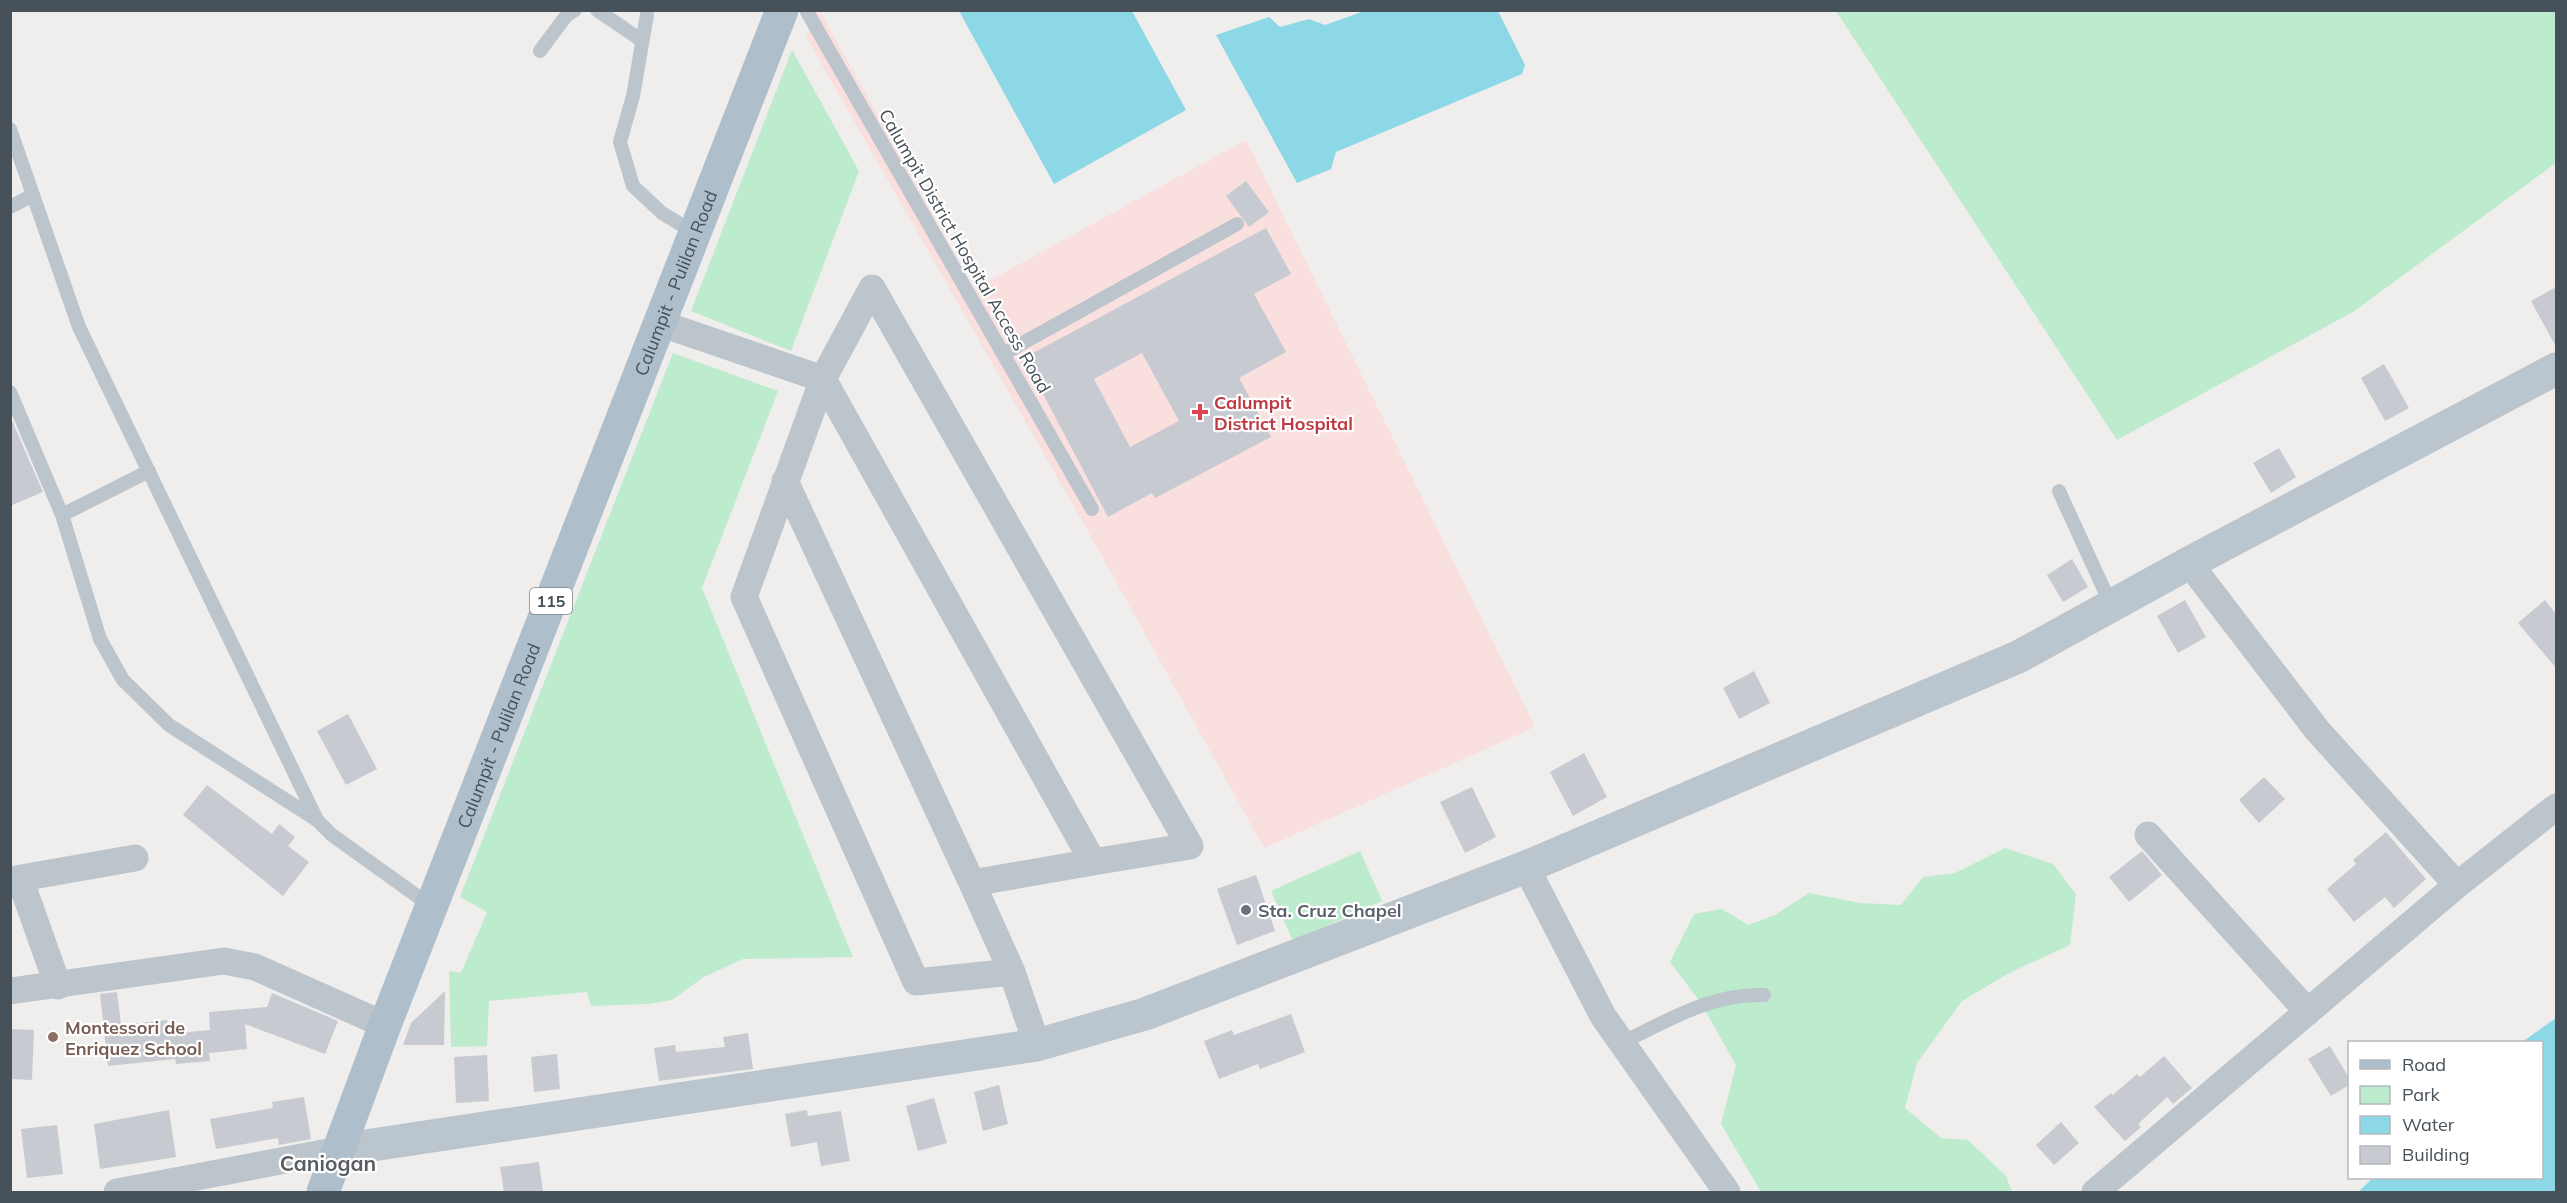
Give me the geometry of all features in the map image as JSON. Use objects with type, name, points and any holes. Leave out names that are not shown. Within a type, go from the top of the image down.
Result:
[{"type":"main road","name":"Calumpit - Pulilan Road","points":[[323,1192],[385,1025],[782,10]]},
{"type":"street","points":[[972,883],[1190,846],[872,288],[823,379],[744,597],[915,982],[1012,972]]},
{"type":"street","points":[[659,323],[823,379],[1093,862]]},
{"type":"street","points":[[117,1192],[339,1150],[1037,1045],[1145,1014],[1526,867],[2018,657],[2189,563],[2556,369]]},
{"type":"street","points":[[785,481],[1012,972],[1037,1045]]},
{"type":"street","points":[[2189,563],[2317,730],[2457,885]]},
{"type":"street","points":[[2095,1192],[2457,885],[2556,807]]},
{"type":"street","points":[[2148,835],[2308,1012]]},
{"type":"street","points":[[57,986],[15,879],[135,858]]},
{"type":"street","points":[[1526,867],[1604,1016],[1727,1192]]},
{"type":"street","points":[[10,991],[224,961],[255,967],[385,1025]]},
{"type":"lane","points":[[540,51],[566,16],[575,10]]},
{"type":"lane","points":[[597,10],[641,40]]},
{"type":"lane","name":"Calumpit District Hospital Access Road","points":[[806,10],[1092,509]]},
{"type":"lane","points":[[647,15],[633,96],[620,142],[633,186],[663,213],[695,233]]},
{"type":"lane","points":[[10,129],[79,327],[317,820]]},
{"type":"lane","points":[[10,207],[33,195]]},
{"type":"lane","points":[[1003,354],[1237,224]]},
{"type":"lane","points":[[10,392],[62,515],[100,639],[123,680],[169,725],[317,820],[332,835],[432,907]]},
{"type":"lane","points":[[62,515],[149,471]]},
{"type":"lane","points":[[2059,491],[2112,607]]},
{"type":"lane","points":[[1621,1043],[1712,1001],[1744,994],[1764,995]]},
{"type":"shaded area","name":"Calumpit District Hospital","points":[[816,11],[820,11],[974,289],[1246,140],[1535,727],[1264,848],[1090,535],[806,37]]},
{"type":"green space","points":[[1836,11],[2556,11],[2556,163],[2353,312],[2117,440]]},
{"type":"green space","points":[[792,50],[859,171],[791,351],[691,311]]},
{"type":"green space","points":[[673,353],[778,391],[702,588],[853,957],[743,959],[702,978],[672,1000],[649,1004],[591,1006],[587,992],[489,1001],[487,1046],[451,1047],[449,971],[461,973],[487,912],[460,897]]},
{"type":"green space","points":[[2005,848],[2053,864],[2076,894],[2070,945],[2009,973],[1962,1001],[1917,1063],[1905,1108],[1941,1138],[1968,1140],[2006,1176],[2012,1192],[1761,1192],[1721,1124],[1736,1065],[1701,1003],[1670,962],[1694,914],[1722,909],[1748,925],[1775,915],[1809,893],[1860,903],[1901,905],[1923,877],[1955,873]]},
{"type":"green space","points":[[1360,851],[1382,901],[1293,941],[1271,891]]},
{"type":"water","points":[[1367,10],[1498,11],[1525,65],[1522,74],[1336,152],[1331,169],[1297,183],[1216,35],[1269,17],[1280,27],[1309,19],[1325,25]]},
{"type":"water","points":[[959,11],[1132,11],[1186,110],[1054,184]]},
{"type":"water","points":[[2556,1018],[2556,1192],[2358,1192],[2372,1179],[2543,1179],[2543,1041],[2523,1041]]},
{"type":"building","points":[[1246,181],[1269,212],[1249,227],[1226,196]]},
{"type":"building","points":[[1266,228],[1291,274],[1254,294],[1286,352],[1239,378],[1271,437],[1155,498],[1152,493],[1108,517],[1024,358]],"holes":[[[1142,353],[1179,421],[1130,447],[1094,379]]]},
{"type":"building","points":[[2556,287],[2556,347],[2531,301]]},
{"type":"building","points":[[2384,364],[2409,408],[2385,421],[2361,378]]},
{"type":"building","points":[[10,416],[43,492],[10,506]]},
{"type":"building","points":[[2279,448],[2296,477],[2271,493],[2253,463]]},
{"type":"building","points":[[2072,559],[2088,587],[2063,602],[2047,575]]},
{"type":"building","points":[[2185,600],[2206,637],[2178,653],[2157,616]]},
{"type":"building","points":[[2545,600],[2556,614],[2556,668],[2518,623]]},
{"type":"building","points":[[1754,671],[1770,703],[1739,719],[1723,688]]},
{"type":"building","points":[[348,714],[377,769],[346,785],[317,731]]},
{"type":"building","points":[[1584,753],[1607,797],[1573,816],[1550,772]]},
{"type":"building","points":[[2264,777],[2285,799],[2259,823],[2239,800]]},
{"type":"building","points":[[207,785],[272,834],[279,824],[295,837],[288,846],[309,862],[283,896],[183,815]]},
{"type":"building","points":[[1472,787],[1496,837],[1465,853],[1440,802]]},
{"type":"building","points":[[2386,832],[2426,879],[2394,908],[2385,897],[2354,922],[2327,889],[2356,864],[2353,860]]},
{"type":"building","points":[[2142,851],[2162,875],[2129,902],[2109,877]]},
{"type":"building","name":"Sta. Cruz Chapel","points":[[1256,875],[1275,931],[1237,945],[1217,889]]},
{"type":"building","points":[[445,991],[444,1045],[403,1045],[411,1023]]},
{"type":"building","points":[[117,992],[121,1025],[167,1020],[168,1034],[210,1030],[209,1012],[267,1007],[272,993],[338,1021],[325,1054],[245,1024],[247,1049],[209,1053],[210,1061],[176,1064],[175,1059],[108,1066],[100,994]]},
{"type":"building","points":[[1291,1014],[1305,1052],[1260,1069],[1258,1064],[1219,1079],[1204,1041],[1232,1030],[1234,1035]]},
{"type":"building","points":[[10,1029],[34,1030],[32,1080],[10,1079]]},
{"type":"building","points":[[748,1033],[753,1069],[659,1081],[654,1048],[675,1045],[676,1052],[725,1047],[723,1037]]},
{"type":"building","points":[[2330,1046],[2348,1076],[2348,1086],[2331,1096],[2308,1059]]},
{"type":"building","points":[[557,1054],[560,1089],[534,1092],[531,1057]]},
{"type":"building","points":[[487,1055],[489,1101],[456,1103],[454,1057]]},
{"type":"building","points":[[2164,1056],[2192,1088],[2173,1104],[2167,1097],[2138,1124],[2141,1127],[2125,1141],[2094,1107],[2111,1093],[2113,1095],[2137,1074],[2140,1077]]},
{"type":"building","points":[[999,1085],[1008,1124],[983,1131],[974,1092]]},
{"type":"building","points":[[304,1097],[311,1139],[279,1145],[278,1138],[216,1149],[210,1119],[273,1108],[272,1102]]},
{"type":"building","points":[[934,1098],[947,1143],[918,1151],[906,1106]]},
{"type":"building","points":[[169,1110],[176,1157],[100,1169],[94,1124]]},
{"type":"building","points":[[807,1110],[808,1116],[841,1111],[850,1161],[821,1166],[817,1142],[791,1147],[785,1114]]},
{"type":"building","points":[[2061,1122],[2079,1143],[2054,1165],[2036,1145]]},
{"type":"building","points":[[57,1125],[63,1174],[27,1178],[21,1129]]},
{"type":"building","points":[[539,1162],[543,1192],[504,1192],[500,1167]]},
{"type":"place","name":"Calumpit District Hospital","points":[[1200,412]]},
{"type":"place","name":"Sta. Cruz Chapel","points":[[1246,910]]},
{"type":"place","name":"Montessori de Enriquez School","points":[[53,1037]]},
{"type":"district","name":"Caniogan","points":[[328,1163]]}]
